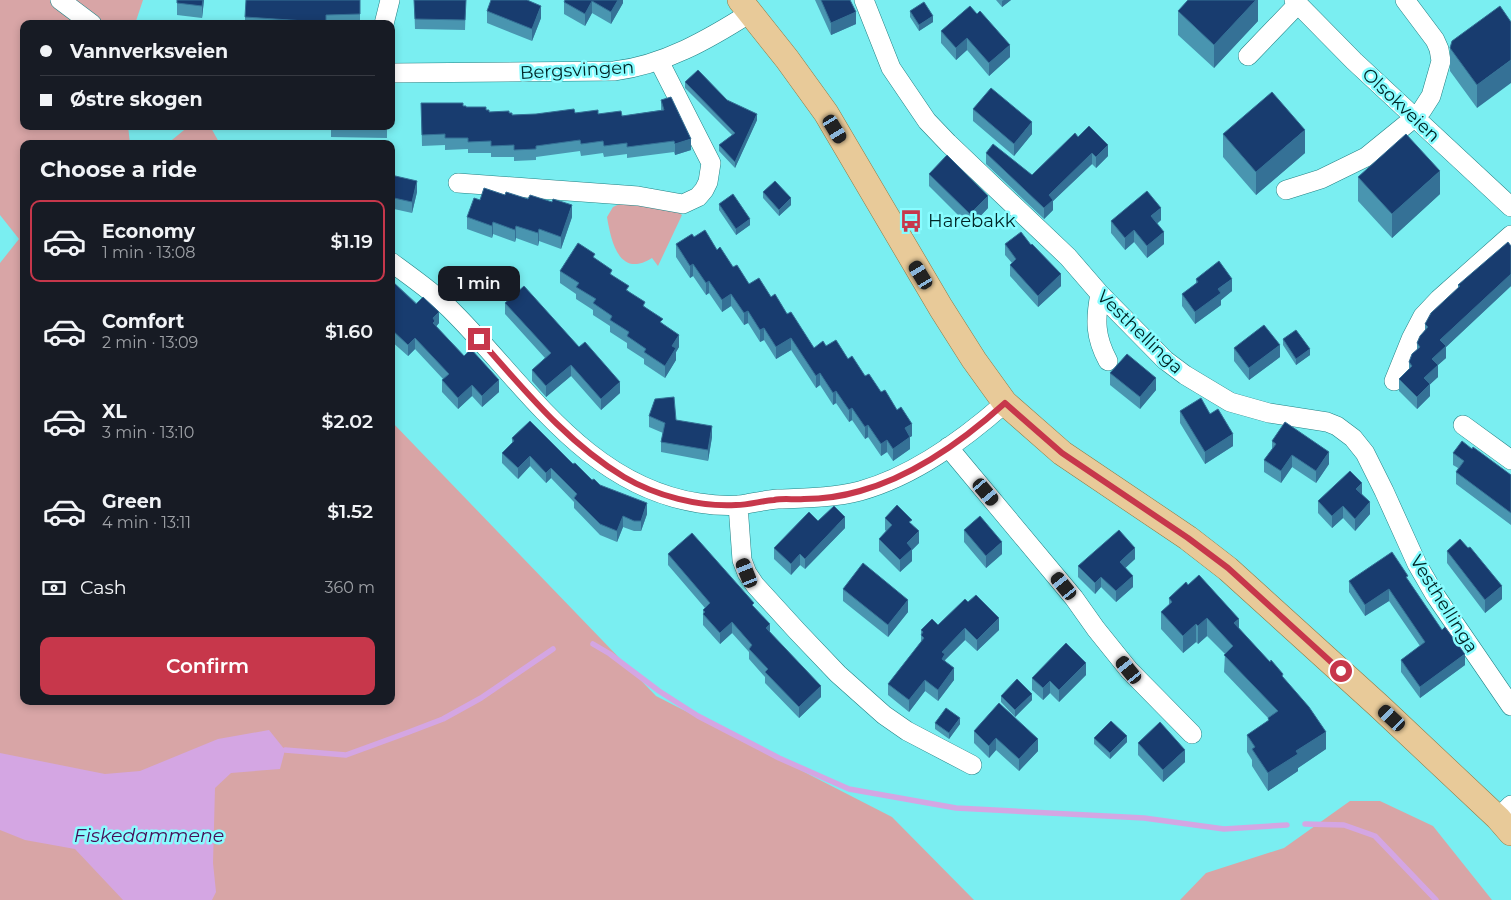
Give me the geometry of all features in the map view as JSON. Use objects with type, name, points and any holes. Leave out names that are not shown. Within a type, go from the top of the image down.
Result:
[{"type":"main road","points":[[745,6],[826,113],[974,360],[1005,403],[1062,453],[1188,538],[1228,568],[1506,819]]},
{"type":"street","points":[[60,0],[87,20]]},
{"type":"street","points":[[385,20],[390,0]]},
{"type":"street","name":"Vesthellinga","points":[[864,0],[891,68],[927,121],[1068,257],[1100,294],[1165,360],[1185,376],[1230,402],[1269,413],[1327,422],[1338,426],[1353,438],[1365,453],[1417,564],[1435,595],[1511,706]]},
{"type":"street","points":[[1286,190],[1321,179],[1366,157],[1414,118],[1431,96],[1441,61],[1439,49],[1435,40],[1405,0]]},
{"type":"street","points":[[1248,56],[1296,2]]},
{"type":"street","name":"Olsokveien","points":[[1296,2],[1354,61],[1511,207]]},
{"type":"street","name":"Bergsvingen","points":[[395,73],[614,71],[642,67],[699,42],[745,6]]},
{"type":"street","points":[[458,183],[638,196],[683,204],[698,197],[708,182],[711,163],[659,61]]},
{"type":"street","points":[[1394,381],[1423,316],[1438,298],[1511,235]]},
{"type":"street","points":[[395,265],[434,294],[455,314],[559,427],[594,457],[624,477],[659,493],[698,502],[738,505],[776,499],[805,500],[860,491],[900,477],[948,447],[986,420],[1005,403]]},
{"type":"street","points":[[1100,294],[1096,317],[1100,346],[1108,361]]},
{"type":"street","points":[[1463,425],[1511,460]]},
{"type":"street","points":[[948,447],[1069,591],[1129,670],[1192,734]]},
{"type":"street","points":[[738,505],[742,560],[747,573],[755,585],[838,674],[884,715],[908,731],[972,765]]},
{"type":"shaded area","points":[[0,0],[143,0],[136,20],[20,20],[20,130],[128,130],[130,140],[20,140],[20,705],[395,705],[395,425],[656,696],[892,817],[974,900],[0,900],[0,263],[19,239],[0,215]]},
{"type":"shaded area","points":[[184,130],[212,130],[218,140],[172,140]]},
{"type":"shaded area","points":[[626,201],[670,206],[682,215],[658,266],[652,258],[641,263],[632,264],[624,261],[614,246],[607,217],[613,207]]},
{"type":"shaded area","points":[[1350,801],[1380,801],[1433,826],[1492,900],[1180,900],[1206,873],[1284,848]]},
{"type":"water","name":"Fiskedammene","points":[[269,730],[285,750],[280,769],[231,773],[215,788],[213,863],[216,892],[212,900],[123,900],[75,849],[25,840],[0,830],[0,753],[105,774],[140,771],[218,739]]},
{"type":"building","points":[[177,0],[203,0],[202,6],[177,3]]},
{"type":"building","points":[[246,0],[360,0],[360,14],[326,15],[326,20],[245,17]]},
{"type":"building","points":[[414,0],[466,0],[465,20],[415,19]]},
{"type":"building","points":[[491,0],[527,0],[541,6],[532,29],[487,11]]},
{"type":"building","points":[[565,0],[618,0],[611,12],[592,1],[585,14],[564,2]]},
{"type":"building","points":[[821,0],[850,0],[856,12],[831,23]]},
{"type":"building","points":[[1188,0],[1256,0],[1214,45],[1178,11]]},
{"type":"building","points":[[924,2],[933,16],[919,25],[910,11]]},
{"type":"building","points":[[970,6],[977,14],[980,11],[1010,45],[989,63],[967,38],[956,48],[941,31]]},
{"type":"building","points":[[1500,6],[1511,22],[1511,60],[1477,85],[1450,48],[1452,41]]},
{"type":"building","points":[[698,70],[727,100],[757,114],[735,162],[719,145],[735,133],[685,82]]},
{"type":"building","points":[[991,88],[1032,122],[1014,144],[973,109]]},
{"type":"building","points":[[1272,92],[1305,130],[1256,172],[1223,134]]},
{"type":"building","points":[[671,97],[691,139],[675,144],[674,141],[627,147],[627,143],[604,146],[603,141],[581,144],[580,140],[536,146],[536,149],[514,150],[514,145],[491,146],[491,141],[468,142],[468,138],[445,138],[445,134],[422,135],[421,103],[463,103],[463,106],[466,107],[486,107],[486,110],[489,110],[489,112],[509,111],[512,115],[574,109],[575,113],[598,110],[598,114],[621,111],[622,116],[664,110],[661,100]]},
{"type":"building","points":[[1089,126],[1108,145],[1096,157],[1092,153],[1049,195],[1053,200],[1044,208],[986,153],[993,144],[1032,175],[1075,133],[1078,137]]},
{"type":"building","points":[[1406,134],[1440,171],[1392,214],[1358,177]]},
{"type":"building","points":[[947,155],[988,196],[970,214],[929,174]]},
{"type":"building","points":[[395,176],[417,181],[412,202],[395,198]]},
{"type":"building","points":[[775,181],[791,198],[779,210],[763,192]]},
{"type":"building","points":[[484,188],[505,195],[506,192],[528,199],[530,195],[552,202],[553,199],[572,205],[561,237],[539,229],[538,233],[516,226],[515,230],[493,222],[492,226],[467,217],[474,198],[480,200]]},
{"type":"building","points":[[1147,191],[1161,208],[1151,216],[1164,232],[1147,246],[1134,230],[1125,238],[1111,221]]},
{"type":"building","points":[[733,194],[750,219],[736,229],[719,204]]},
{"type":"building","points":[[705,230],[717,250],[720,247],[733,267],[737,265],[749,284],[759,278],[771,297],[775,294],[787,314],[791,312],[814,348],[823,341],[826,346],[836,340],[848,359],[852,356],[865,376],[869,374],[881,392],[885,390],[897,410],[901,407],[912,424],[905,428],[910,437],[893,449],[887,440],[881,444],[868,425],[865,427],[852,408],[849,410],[836,391],[833,393],[820,373],[816,376],[791,338],[776,347],[764,328],[760,330],[748,311],[744,313],[731,294],[722,300],[709,281],[706,283],[693,264],[690,266],[676,244],[692,234],[694,237]]},
{"type":"building","points":[[1021,232],[1031,245],[1061,274],[1038,296],[1010,265],[1016,259],[1005,244]]},
{"type":"building","points":[[1508,242],[1511,246],[1511,274],[1440,340],[1446,346],[1432,359],[1438,365],[1424,378],[1430,384],[1417,397],[1399,379],[1412,366],[1409,362],[1412,354],[1420,347],[1417,343],[1428,327],[1425,324],[1431,313],[1460,286],[1458,285]]},
{"type":"building","points":[[578,243],[595,254],[593,257],[612,270],[610,274],[629,286],[626,290],[645,302],[643,306],[663,319],[660,322],[679,335],[672,346],[676,348],[665,366],[644,352],[646,349],[627,336],[629,332],[610,320],[612,316],[593,303],[596,299],[576,287],[579,283],[560,271]]},
{"type":"building","points":[[1219,261],[1232,279],[1218,289],[1221,293],[1195,312],[1182,294],[1198,282],[1196,279]]},
{"type":"building","points":[[395,284],[416,304],[423,297],[439,312],[433,318],[435,321],[433,323],[464,356],[471,349],[499,380],[482,396],[472,385],[458,398],[442,380],[449,374],[415,338],[408,345],[395,333]]},
{"type":"building","points":[[524,286],[579,347],[585,342],[620,382],[601,399],[571,365],[546,386],[532,370],[551,353],[505,303]]},
{"type":"building","points":[[1264,325],[1280,345],[1249,368],[1234,348]]},
{"type":"building","points":[[1296,330],[1310,349],[1296,359],[1283,339]]},
{"type":"building","points":[[1127,354],[1156,378],[1140,397],[1110,373]]},
{"type":"building","points":[[674,397],[676,420],[712,426],[708,450],[661,442],[665,423],[649,416],[655,399]]},
{"type":"building","points":[[1201,398],[1210,414],[1218,409],[1233,434],[1205,452],[1180,411]]},
{"type":"building","points":[[530,421],[573,464],[575,463],[592,480],[594,479],[600,485],[647,503],[641,521],[634,521],[623,516],[617,531],[600,524],[574,498],[577,494],[551,468],[546,473],[530,456],[518,468],[502,453],[514,441],[512,438]]},
{"type":"building","points":[[1285,422],[1329,452],[1316,471],[1292,455],[1281,471],[1264,460],[1276,444],[1272,441]]},
{"type":"building","points":[[1462,441],[1511,475],[1511,513],[1456,472],[1464,461],[1453,453]]},
{"type":"building","points":[[1350,471],[1362,483],[1356,489],[1370,502],[1355,519],[1343,506],[1332,516],[1318,501]]},
{"type":"building","points":[[897,505],[912,520],[909,522],[919,531],[907,543],[912,549],[900,560],[879,539],[892,525],[885,518]]},
{"type":"building","points":[[834,506],[845,517],[805,559],[800,554],[791,564],[774,548],[809,512],[818,521]]},
{"type":"building","points":[[980,516],[1002,542],[986,556],[964,530]]},
{"type":"building","points":[[1119,530],[1135,548],[1120,562],[1133,576],[1116,591],[1101,577],[1095,583],[1078,566]]},
{"type":"building","points":[[692,533],[754,603],[752,605],[770,624],[766,628],[821,686],[799,707],[765,672],[768,669],[749,649],[752,645],[732,622],[720,633],[703,614],[705,612],[703,610],[710,603],[668,554]]},
{"type":"building","points":[[1460,539],[1468,548],[1470,547],[1502,586],[1485,600],[1447,551]]},
{"type":"building","points":[[1392,552],[1408,576],[1406,577],[1442,630],[1445,627],[1465,654],[1420,687],[1401,660],[1425,642],[1389,589],[1365,605],[1349,581]]},
{"type":"building","points":[[863,563],[908,600],[888,625],[843,589]]},
{"type":"building","points":[[1199,575],[1239,619],[1234,623],[1283,674],[1282,676],[1309,707],[1326,732],[1296,751],[1298,754],[1268,773],[1252,749],[1255,747],[1247,735],[1269,720],[1268,718],[1278,711],[1224,655],[1233,646],[1207,618],[1198,626],[1196,624],[1183,636],[1161,612],[1172,602],[1169,598],[1186,582],[1188,585]]},
{"type":"building","points":[[976,595],[999,618],[977,640],[965,628],[942,652],[945,654],[942,659],[954,668],[938,690],[925,680],[909,700],[888,684],[924,638],[921,635],[923,632],[921,630],[932,619],[938,625],[965,599],[968,602]]},
{"type":"building","points":[[1066,643],[1086,663],[1059,690],[1050,681],[1043,688],[1032,678]]},
{"type":"building","points":[[1017,679],[1032,694],[1015,710],[1001,696]]},
{"type":"building","points":[[999,703],[1038,739],[1019,759],[996,738],[989,746],[974,731]]},
{"type":"building","points":[[946,708],[960,718],[949,733],[935,723]]},
{"type":"building","points":[[1111,721],[1127,736],[1110,753],[1094,738]]},
{"type":"building","points":[[1160,722],[1185,750],[1163,770],[1138,743]]},
{"type":"waterway","points":[[593,644],[698,716],[779,758],[849,789],[956,808],[1144,818],[1224,829],[1287,825]]},
{"type":"waterway","points":[[285,750],[346,755],[409,732],[443,719],[481,698],[553,649]]},
{"type":"waterway","points":[[1305,824],[1344,825],[1375,836],[1436,900]]},
{"type":"place","name":"Harebakk","points":[[911,221]]},
{"type":"route","points":[[479,339],[559,427],[580,446],[624,477],[659,493],[719,505],[738,505],[776,499],[805,500],[833,496],[860,491],[900,477],[948,447],[986,420],[1005,403],[1062,453],[1188,538],[1228,568],[1341,671]]}]
